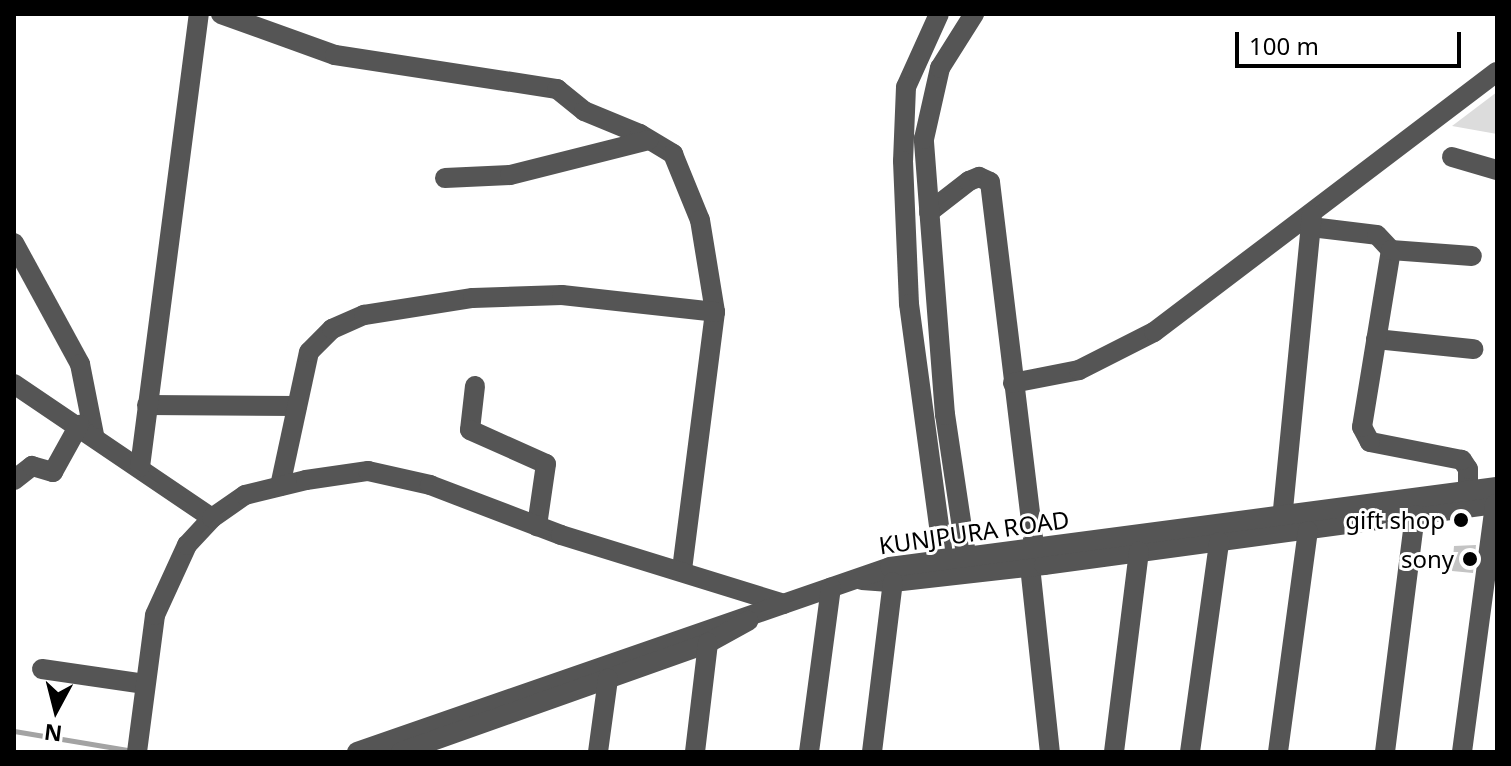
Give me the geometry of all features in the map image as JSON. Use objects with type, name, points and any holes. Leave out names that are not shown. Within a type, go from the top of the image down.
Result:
[{"type":"street","points":[[140,467],[199,14]]},
{"type":"street","points":[[221,14],[335,55],[557,89],[584,111],[673,154],[683,171],[700,220],[715,312],[682,571]]},
{"type":"street","points":[[939,14],[906,87],[903,161],[909,304],[944,567]]},
{"type":"street","points":[[968,564],[945,415],[924,139],[930,99],[940,68],[974,14]]},
{"type":"street","points":[[1013,383],[1079,370],[1122,350],[1312,221],[1497,72]]},
{"type":"street","points":[[445,178],[510,175],[649,140]]},
{"type":"street","points":[[1452,157],[1497,170]]},
{"type":"street","points":[[929,212],[969,181],[979,177],[990,182],[1032,557],[1050,752]]},
{"type":"street","points":[[1312,221],[1377,235],[1391,250],[1472,256]]},
{"type":"street","points":[[1281,525],[1312,221]]},
{"type":"street","points":[[14,243],[80,364],[86,430],[53,472],[32,466],[14,480]]},
{"type":"street","points":[[1391,250],[1363,435],[1378,444],[1455,456],[1468,469],[1468,499]]},
{"type":"street","points":[[280,486],[309,352],[332,329],[364,315],[473,298],[562,295],[715,312]]},
{"type":"street","points":[[1376,339],[1473,349]]},
{"type":"street","points":[[14,384],[212,518]]},
{"type":"street","points":[[475,386],[470,430],[546,464],[537,526]]},
{"type":"street","points":[[147,405],[297,406]]},
{"type":"street","points":[[137,752],[155,615],[169,577],[187,545],[212,518],[245,495],[280,486],[368,471],[430,485],[537,526],[784,604]]},
{"type":"street","points":[[1462,752],[1496,498]]},
{"type":"street","name":"KUNJPURA ROAD","points":[[859,579],[875,570],[944,567],[1032,557],[1468,499],[1496,498]]},
{"type":"street","name":"KUNJPURA ROAD","points":[[1032,557],[1139,552],[1219,542],[1281,525],[1308,531],[1415,515],[1468,499]]},
{"type":"street","points":[[1385,752],[1415,515]]},
{"type":"street","points":[[1278,752],[1308,531]]},
{"type":"street","points":[[1190,752],[1219,542]]},
{"type":"street","points":[[1114,752],[1139,552]]},
{"type":"street","name":"KUNJPURA ROAD","points":[[859,579],[893,582],[944,567]]},
{"type":"street","points":[[401,752],[708,643],[754,616],[859,579]]},
{"type":"street","points":[[872,752],[893,582]]},
{"type":"street","points":[[809,752],[831,587]]},
{"type":"street","points":[[357,752],[722,621],[754,616]]},
{"type":"street","points":[[695,752],[708,643]]},
{"type":"street","points":[[42,669],[145,684]]},
{"type":"street","points":[[598,752],[608,679]]},
{"type":"shaded area","points":[[1497,92],[1497,134],[1452,126]]},
{"type":"building","points":[[1476,545],[1473,573],[1452,571],[1454,546]]},
{"type":"waterway","points":[[14,731],[133,751]]},
{"type":"place","name":"gift shop","points":[[1461,520]]},
{"type":"place","name":"sony","points":[[1470,559]]}]
